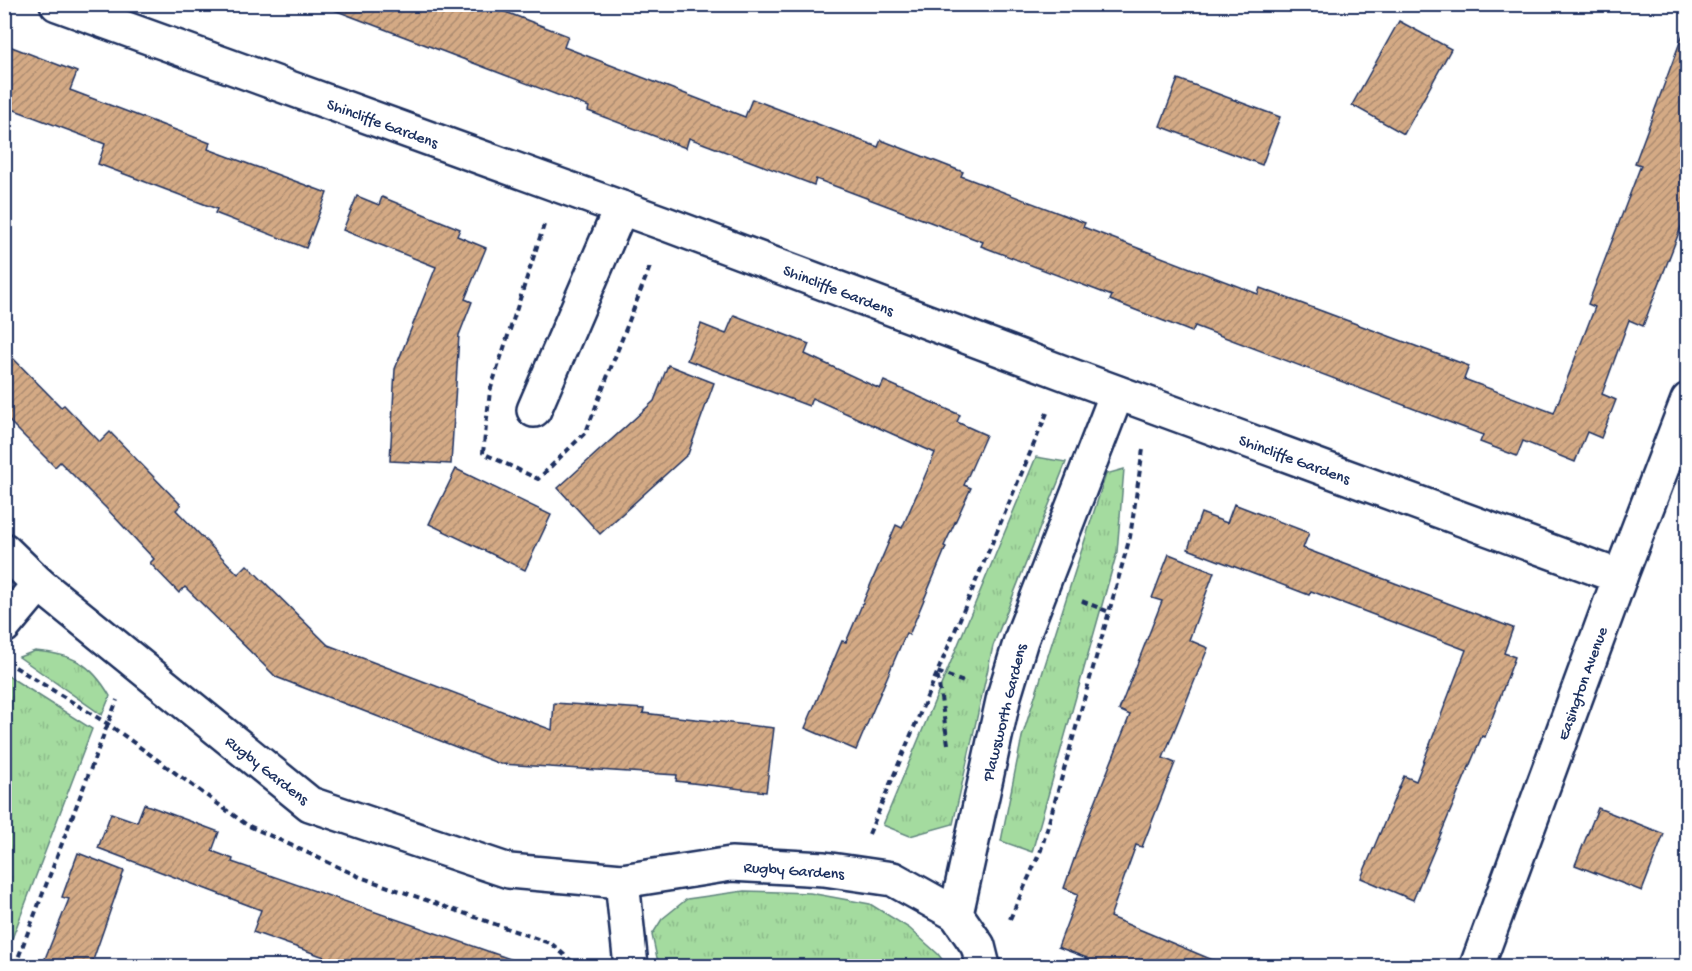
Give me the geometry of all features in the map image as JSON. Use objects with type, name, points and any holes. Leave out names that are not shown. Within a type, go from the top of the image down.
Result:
[{"type":"street","name":"Shincliffe Gardens","points":[[57,4],[621,208],[1620,577]]},
{"type":"street","points":[[534,410],[621,208]]},
{"type":"street","name":"Plawsworth Gardens","points":[[956,914],[1004,696],[1021,640],[1117,393]]},
{"type":"street","name":"Easington Avenue","points":[[1477,966],[1620,577],[1688,400]]},
{"type":"street","name":"Rugby Gardens","points":[[4,550],[39,584],[310,804],[509,871],[622,881],[732,864],[824,869],[893,879],[956,914]]},
{"type":"street","points":[[4,626],[39,584]]},
{"type":"street","points":[[622,881],[632,966]]},
{"type":"street","points":[[956,914],[978,946],[983,966]]},
{"type":"path","points":[[852,873],[1064,373]]},
{"type":"path","points":[[1008,924],[1041,850],[1130,537],[1149,404]]},
{"type":"path","points":[[15,966],[132,660]]},
{"type":"green space","points":[[1036,457],[1066,462],[993,646],[953,824],[910,836],[883,825]]},
{"type":"green space","points":[[1124,469],[1117,552],[1032,852],[1001,841],[1022,737],[1106,474]]},
{"type":"green space","points":[[35,651],[70,658],[88,668],[110,696],[102,715],[19,657]]},
{"type":"green space","points":[[5,674],[92,729],[5,957]]},
{"type":"green space","points":[[744,891],[810,893],[870,904],[909,928],[938,954],[947,966],[664,966],[657,958],[652,935],[662,919],[687,899]]},
{"type":"building","points":[[330,4],[485,4],[568,36],[564,47],[745,117],[752,99],[878,147],[881,140],[963,172],[961,176],[1085,223],[1083,227],[1258,294],[1260,288],[1469,366],[1464,379],[1554,413],[1595,307],[1588,304],[1641,165],[1635,163],[1683,34],[1688,34],[1688,209],[1643,326],[1629,320],[1602,394],[1616,400],[1601,438],[1587,432],[1575,462],[1523,441],[1517,456],[1480,442],[1483,435],[1195,326],[1192,332],[1110,300],[1112,296],[981,246],[983,242],[816,179],[814,185],[689,138],[686,148],[588,111],[589,107],[329,8]]},
{"type":"building","points":[[1399,21],[1451,49],[1404,134],[1352,105]]},
{"type":"building","points":[[4,44],[77,72],[70,90],[210,143],[208,149],[327,193],[306,248],[215,213],[217,209],[98,164],[105,144],[4,106]]},
{"type":"building","points":[[1178,79],[1280,117],[1262,165],[1160,126]]},
{"type":"building","points":[[357,196],[379,205],[382,197],[460,229],[457,236],[486,248],[465,299],[472,302],[459,335],[451,464],[390,461],[395,369],[436,267],[343,230]]},
{"type":"building","points":[[734,315],[809,344],[805,354],[880,389],[884,381],[960,415],[957,422],[986,435],[964,485],[971,488],[944,546],[946,547],[909,635],[906,633],[856,750],[805,728],[842,641],[846,642],[896,525],[902,528],[935,453],[812,398],[809,406],[687,360],[701,324],[726,334]]},
{"type":"building","points":[[4,349],[61,407],[64,405],[100,442],[110,432],[181,505],[176,510],[238,574],[247,565],[328,645],[552,730],[554,703],[644,709],[643,713],[774,728],[766,792],[676,781],[677,775],[500,764],[276,677],[185,587],[179,593],[150,563],[154,559],[106,508],[60,462],[55,467],[4,416]]},
{"type":"building","points":[[668,365],[714,383],[688,454],[600,534],[558,488],[654,401]]},
{"type":"building","points":[[456,469],[551,515],[525,570],[429,524]]},
{"type":"building","points":[[1234,504],[1309,533],[1303,548],[1513,628],[1504,653],[1515,657],[1485,737],[1482,736],[1413,900],[1361,878],[1404,776],[1416,781],[1466,650],[1311,591],[1309,595],[1188,549],[1201,513],[1227,523]]},
{"type":"building","points":[[1169,554],[1214,572],[1189,640],[1208,648],[1163,758],[1175,763],[1142,847],[1136,845],[1110,917],[1227,966],[1084,966],[1087,958],[1058,947],[1078,894],[1064,888],[1086,825],[1130,715],[1119,710],[1162,601],[1152,598]]},
{"type":"building","points":[[144,804],[219,832],[212,851],[233,859],[232,862],[516,961],[515,966],[350,966],[253,932],[261,910],[98,848],[111,813],[137,822]]},
{"type":"building","points":[[1598,808],[1664,834],[1642,891],[1575,865]]},
{"type":"building","points":[[78,853],[124,871],[91,966],[42,966],[69,899],[62,897]]}]
